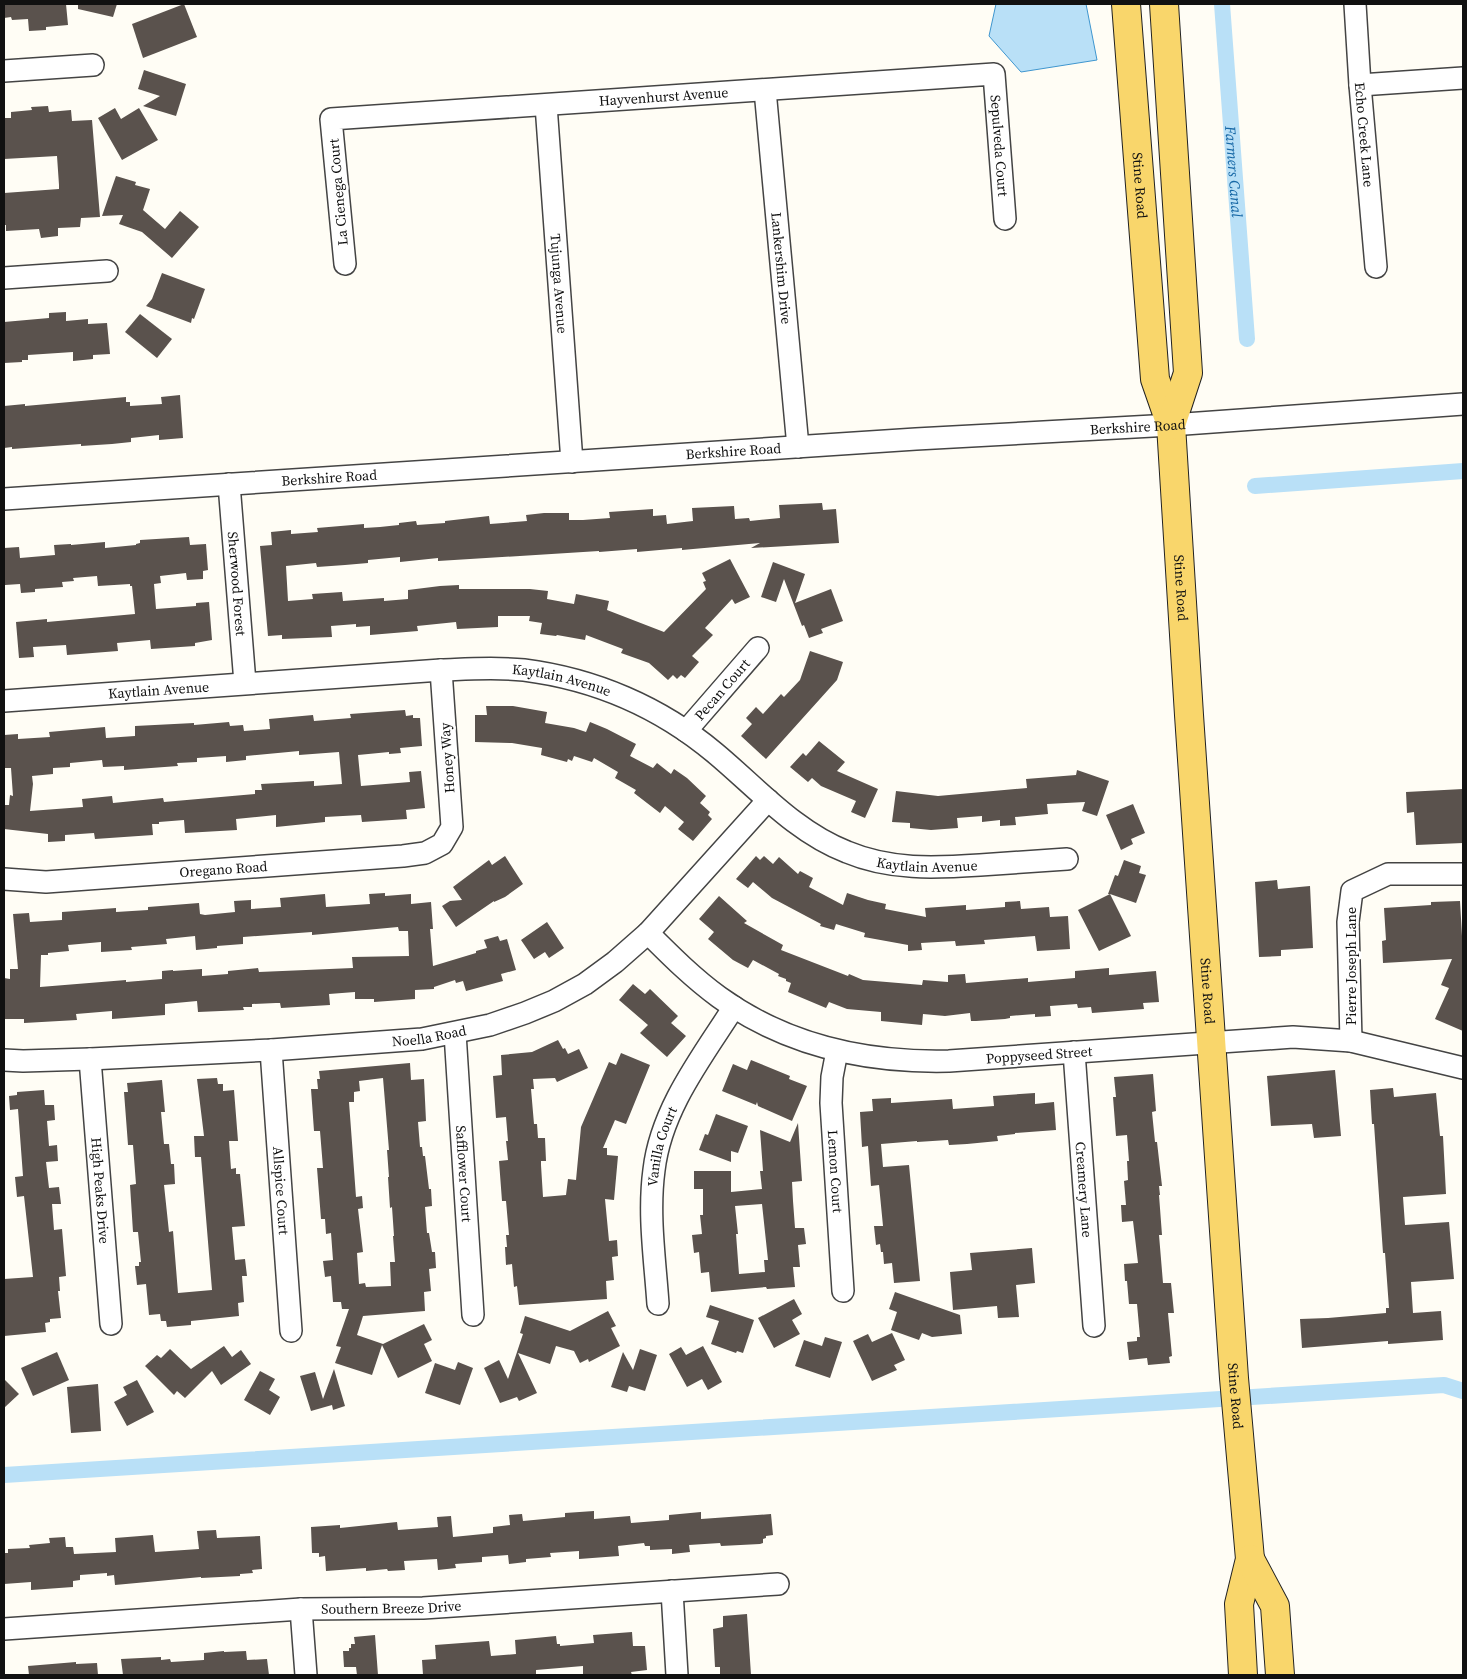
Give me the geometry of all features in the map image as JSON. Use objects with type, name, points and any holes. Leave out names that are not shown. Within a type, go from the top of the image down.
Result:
[{"type":"main road","name":"Stine Road","points":[[1126,4],[1155,379],[1171,424],[1188,715],[1234,1378],[1241,1475],[1250,1559],[1238,1604],[1243,1675]]},
{"type":"main road","name":"Stine Road","points":[[1164,4],[1188,374],[1171,424]]},
{"type":"main road","name":"Stine Road","points":[[1250,1559],[1275,1606],[1280,1675]]},
{"type":"street","name":"Echo Creek Lane","points":[[1356,4],[1360,85],[1376,266]]},
{"type":"street","points":[[4,71],[93,65]]},
{"type":"street","name":"Hayvenhurst Avenue","points":[[331,119],[994,74]]},
{"type":"street","name":"Sepulveda Court","points":[[994,74],[1005,218]]},
{"type":"street","points":[[1360,85],[1463,78]]},
{"type":"street","name":"Lankershim Drive","points":[[765,90],[798,447]]},
{"type":"street","name":"Tujunga Avenue","points":[[546,105],[572,462]]},
{"type":"street","name":"La Cienega Court","points":[[331,119],[345,264]]},
{"type":"street","points":[[4,278],[107,271]]},
{"type":"street","name":"Berkshire Road","points":[[4,499],[1463,404]]},
{"type":"street","name":"Sherwood Forest","points":[[229,484],[245,683]]},
{"type":"street","name":"Pecan Court","points":[[686,731],[758,648]]},
{"type":"street","name":"Kaytlain Avenue","points":[[4,701],[441,670],[486,668],[522,670],[559,676],[595,686],[658,713],[714,752],[800,827],[823,841],[871,861],[890,865],[930,868],[1067,859]]},
{"type":"street","name":"Honey Way","points":[[441,670],[452,827],[442,844]]},
{"type":"street","name":"Noella Road","points":[[4,1060],[90,1059],[271,1050],[422,1039],[490,1025],[554,1001],[585,984],[615,962],[648,933],[768,800]]},
{"type":"street","name":"Oregano Road","points":[[4,879],[46,882],[403,856],[425,853],[442,844]]},
{"type":"street","name":"Pierre Joseph Lane","points":[[1350,1041],[1348,922],[1352,891],[1388,874],[1463,874]]},
{"type":"street","name":"Poppyseed Street","points":[[648,933],[689,973],[734,1007],[767,1026],[837,1051],[881,1059],[918,1062],[1292,1037],[1350,1041],[1463,1068]]},
{"type":"street","name":"Vanilla Court","points":[[658,1304],[652,1198],[654,1168],[661,1136],[684,1085],[734,1007]]},
{"type":"street","name":"Safflower Court","points":[[455,1033],[473,1315]]},
{"type":"street","name":"Allspice Court","points":[[271,1050],[291,1331]]},
{"type":"street","name":"Lemon Court","points":[[837,1051],[832,1077],[831,1103],[843,1291]]},
{"type":"street","name":"Creamery Lane","points":[[1074,1052],[1094,1326]]},
{"type":"street","name":"High Peaks Drive","points":[[90,1059],[111,1324]]},
{"type":"street","name":"Southern Breeze Drive","points":[[4,1629],[301,1609],[423,1608],[778,1584]]},
{"type":"street","points":[[672,1591],[677,1675]]},
{"type":"street","points":[[301,1609],[306,1675]]},
{"type":"water","points":[[996,4],[1086,4],[1097,60],[1021,72],[989,36]]},
{"type":"building","points":[[4,4],[66,4],[68,25],[46,27],[46,30],[29,31],[28,19],[12,20],[11,17],[4,18]]},
{"type":"building","points":[[78,4],[117,4],[113,17],[78,9]]},
{"type":"building","points":[[184,4],[197,37],[143,58],[132,24]]},
{"type":"building","points":[[144,70],[186,84],[176,116],[143,106],[160,96],[138,89]]},
{"type":"building","points":[[48,106],[49,112],[71,110],[72,121],[92,120],[100,217],[81,218],[80,227],[58,228],[58,236],[41,238],[39,229],[6,231],[6,225],[4,225],[4,193],[59,189],[57,156],[4,159],[4,118],[11,118],[11,112],[32,110],[31,107]]},
{"type":"building","points":[[115,108],[121,119],[139,108],[158,140],[122,160],[98,118]]},
{"type":"building","points":[[116,176],[136,182],[135,185],[150,189],[143,210],[165,229],[180,211],[199,227],[172,258],[142,232],[119,224],[123,215],[102,216]]},
{"type":"building","points":[[162,273],[205,289],[191,323],[146,306],[152,299]]},
{"type":"building","points":[[66,312],[66,321],[88,319],[88,324],[107,323],[110,354],[93,355],[93,359],[73,361],[73,352],[28,355],[28,360],[22,360],[22,362],[4,363],[4,322],[49,318],[49,313]]},
{"type":"building","points":[[140,314],[172,339],[157,358],[125,332]]},
{"type":"building","points":[[180,395],[183,438],[159,440],[159,435],[131,438],[131,442],[112,444],[4,448],[4,406],[25,404],[25,406],[126,397],[126,402],[130,402],[130,406],[162,404],[161,397]]},
{"type":"building","points":[[822,503],[823,510],[836,509],[839,543],[751,548],[760,543],[682,550],[682,548],[637,552],[637,549],[438,561],[438,558],[400,562],[400,557],[368,560],[368,563],[345,565],[317,567],[316,563],[286,566],[288,601],[313,599],[312,594],[342,592],[343,601],[384,598],[384,601],[408,599],[408,590],[459,585],[459,589],[530,589],[548,591],[547,599],[574,604],[576,594],[609,601],[607,610],[664,632],[706,589],[703,582],[706,581],[702,573],[730,559],[750,597],[735,604],[732,599],[705,628],[713,635],[692,656],[699,662],[685,678],[681,675],[677,679],[673,675],[668,680],[649,663],[621,653],[623,649],[586,635],[585,640],[540,634],[542,623],[529,621],[530,616],[498,616],[498,627],[457,629],[456,622],[417,626],[418,631],[370,635],[370,626],[356,627],[356,624],[331,626],[332,637],[282,639],[282,635],[268,636],[260,546],[272,545],[271,532],[291,530],[291,534],[318,532],[317,528],[364,524],[364,528],[380,527],[416,521],[417,525],[445,523],[445,521],[489,516],[490,524],[527,521],[526,515],[544,513],[569,513],[569,520],[583,520],[610,518],[609,512],[653,509],[653,516],[666,515],[667,524],[693,521],[692,508],[734,506],[735,519],[749,518],[750,521],[780,518],[779,505]]},
{"type":"building","points":[[189,537],[190,545],[206,544],[208,570],[203,571],[203,579],[187,580],[186,573],[160,576],[161,583],[154,584],[156,609],[196,606],[196,603],[209,602],[212,640],[195,643],[195,646],[151,649],[150,640],[117,643],[118,651],[67,655],[66,645],[33,647],[34,657],[19,658],[16,622],[47,619],[47,622],[135,614],[132,586],[130,584],[98,586],[97,576],[73,578],[74,581],[62,582],[63,587],[35,589],[35,592],[21,593],[20,584],[5,585],[4,548],[19,547],[20,558],[55,555],[54,545],[105,542],[105,548],[136,545],[140,543],[140,540]]},
{"type":"building","points":[[773,562],[805,574],[795,603],[831,589],[843,621],[821,629],[823,633],[809,638],[804,625],[802,626],[784,579],[776,602],[761,597]]},
{"type":"building","points":[[810,651],[843,662],[837,680],[766,759],[741,736],[752,724],[746,718],[756,707],[763,714],[781,694],[784,697],[800,680]]},
{"type":"building","points":[[486,706],[513,706],[547,712],[545,723],[586,732],[590,722],[607,729],[636,744],[630,756],[653,768],[657,763],[671,774],[674,769],[687,778],[706,796],[700,803],[710,812],[708,815],[712,819],[693,841],[678,829],[684,822],[665,806],[660,813],[634,793],[636,790],[615,778],[618,772],[594,758],[592,762],[574,756],[572,761],[568,759],[567,762],[541,755],[542,748],[512,743],[475,742],[475,715],[487,715]]},
{"type":"building","points":[[405,710],[406,716],[413,715],[413,718],[420,718],[422,746],[400,748],[401,753],[389,754],[389,752],[358,755],[361,786],[410,782],[409,772],[421,771],[425,808],[406,810],[407,819],[362,822],[361,815],[325,817],[325,822],[276,827],[276,815],[236,819],[237,830],[185,833],[184,820],[159,822],[159,824],[152,824],[153,835],[95,839],[94,833],[65,835],[65,841],[48,842],[48,834],[4,829],[4,805],[9,805],[10,795],[13,796],[11,768],[4,768],[4,735],[18,734],[18,739],[50,737],[49,732],[105,727],[106,738],[135,736],[135,726],[194,723],[194,725],[229,722],[230,726],[243,725],[244,731],[270,729],[269,719],[313,715],[314,721],[351,718],[350,714]],"holes":[[[299,751],[299,755],[339,752],[342,784],[314,786],[314,781],[261,784],[262,790],[255,790],[255,794],[164,802],[163,798],[113,803],[112,796],[82,799],[83,807],[30,811],[32,776],[53,774],[53,768],[70,767],[70,763],[102,760],[103,767],[124,766],[124,770],[178,766],[177,763],[197,762],[197,758],[226,756],[226,762],[246,760],[246,756]]]},
{"type":"building","points":[[819,741],[845,762],[837,771],[878,789],[865,818],[851,812],[856,801],[821,786],[812,778],[808,782],[790,767],[803,753],[806,756]]},
{"type":"building","points":[[1077,770],[1109,781],[1097,816],[1082,811],[1085,802],[1047,804],[1048,814],[1015,817],[1016,825],[1000,826],[1000,820],[982,822],[982,816],[957,818],[958,828],[931,830],[910,828],[910,823],[892,822],[896,791],[938,796],[1027,788],[1026,779],[1076,775]]},
{"type":"building","points":[[1463,789],[1463,843],[1416,845],[1414,812],[1407,813],[1406,792]]},
{"type":"building","points":[[1133,804],[1145,833],[1131,839],[1133,844],[1121,850],[1106,815]]},
{"type":"building","points":[[505,856],[523,884],[456,927],[442,906],[450,901],[462,900],[453,887],[489,860],[492,865]]},
{"type":"building","points":[[756,856],[760,860],[764,856],[773,864],[779,857],[798,874],[800,871],[813,878],[809,887],[843,905],[847,893],[886,904],[885,909],[926,917],[925,908],[966,905],[966,910],[1005,907],[1005,902],[1020,901],[1021,909],[1049,907],[1050,917],[1068,916],[1070,949],[1037,951],[1035,936],[984,940],[985,944],[956,946],[955,941],[921,943],[922,950],[908,951],[908,945],[864,937],[865,933],[836,924],[834,930],[820,926],[821,924],[772,898],[753,882],[748,888],[736,879]]},
{"type":"building","points":[[1124,860],[1141,866],[1139,873],[1146,875],[1136,903],[1108,894],[1115,875],[1118,876]]},
{"type":"building","points":[[1277,880],[1278,889],[1310,886],[1313,948],[1281,950],[1281,956],[1259,957],[1255,882]]},
{"type":"building","points":[[385,893],[385,896],[411,894],[411,904],[431,902],[433,929],[430,929],[433,966],[487,948],[484,940],[498,936],[500,941],[507,939],[516,970],[501,974],[503,981],[466,991],[463,981],[456,983],[455,980],[434,987],[434,989],[415,990],[415,999],[374,1002],[374,999],[355,999],[355,992],[329,994],[330,1005],[281,1008],[280,1003],[252,1004],[252,1007],[243,1007],[244,1010],[198,1012],[197,1001],[165,1004],[165,1015],[112,1019],[112,1011],[76,1014],[77,1020],[24,1023],[24,1019],[4,1019],[4,978],[10,979],[10,969],[18,969],[13,914],[29,913],[30,922],[62,920],[62,912],[116,908],[116,912],[148,910],[148,907],[199,903],[200,914],[205,915],[235,912],[234,901],[251,900],[251,909],[281,907],[280,898],[325,894],[326,907],[370,904],[369,894]],"holes":[[[398,927],[399,931],[408,931],[409,956],[352,957],[353,968],[259,972],[258,968],[228,971],[228,974],[202,976],[202,969],[173,970],[162,971],[162,979],[40,987],[41,955],[69,951],[68,945],[101,942],[101,952],[132,950],[131,947],[167,944],[166,939],[195,936],[196,950],[243,944],[243,937],[312,932],[312,935]]]},
{"type":"building","points":[[1110,894],[1131,936],[1099,951],[1078,910]]},
{"type":"building","points":[[719,896],[747,921],[744,923],[783,945],[781,950],[863,980],[922,985],[923,980],[948,982],[948,975],[965,974],[966,983],[1028,978],[1028,982],[1075,978],[1075,971],[1109,968],[1109,975],[1156,971],[1159,1002],[1143,1003],[1144,1009],[1092,1013],[1091,1007],[1078,1008],[1077,1004],[1050,1006],[1051,1016],[1035,1017],[1035,1014],[976,1021],[971,1021],[970,1013],[945,1016],[923,1014],[922,1025],[881,1021],[881,1012],[847,1009],[829,1002],[826,1008],[788,992],[791,983],[778,976],[779,974],[753,960],[748,968],[733,960],[708,939],[714,932],[699,919]]},
{"type":"building","points":[[1460,901],[1462,936],[1463,933],[1463,1031],[1435,1019],[1449,988],[1441,985],[1452,959],[1383,963],[1382,941],[1386,940],[1384,908],[1431,905],[1431,902]]},
{"type":"building","points":[[547,922],[564,948],[549,958],[545,952],[534,959],[521,940]]},
{"type":"building","points":[[633,984],[645,994],[650,989],[678,1016],[671,1023],[686,1036],[667,1057],[640,1033],[648,1025],[619,1000]]},
{"type":"building","points":[[558,1040],[568,1054],[579,1049],[588,1068],[557,1082],[555,1078],[533,1079],[534,1089],[531,1089],[534,1124],[537,1124],[538,1138],[545,1138],[546,1161],[541,1161],[543,1197],[566,1195],[568,1179],[576,1180],[581,1127],[609,1062],[616,1065],[621,1053],[650,1065],[626,1124],[615,1120],[603,1148],[607,1148],[607,1155],[618,1156],[614,1200],[605,1199],[609,1241],[617,1240],[618,1256],[612,1257],[614,1280],[606,1281],[607,1299],[519,1305],[517,1286],[514,1287],[512,1264],[506,1265],[506,1235],[509,1235],[506,1201],[502,1201],[499,1161],[508,1160],[506,1141],[508,1141],[506,1117],[496,1118],[493,1076],[502,1075],[501,1055],[532,1052]]},
{"type":"building","points":[[751,1060],[790,1076],[789,1079],[807,1086],[792,1121],[758,1106],[757,1102],[756,1105],[722,1091],[733,1064],[747,1070]]},
{"type":"building","points":[[410,1063],[411,1080],[424,1079],[426,1121],[418,1122],[420,1147],[422,1147],[423,1156],[425,1156],[429,1189],[431,1189],[432,1206],[425,1207],[427,1233],[429,1233],[432,1252],[435,1252],[436,1268],[429,1269],[431,1291],[424,1292],[425,1311],[363,1316],[357,1335],[383,1344],[424,1324],[432,1340],[424,1344],[432,1361],[398,1378],[382,1345],[372,1375],[335,1363],[341,1347],[336,1346],[349,1309],[342,1309],[341,1302],[333,1302],[331,1276],[325,1277],[323,1261],[333,1260],[331,1233],[326,1234],[325,1219],[321,1219],[317,1168],[323,1168],[320,1131],[314,1131],[311,1089],[318,1089],[317,1079],[320,1079],[319,1071]],"holes":[[[383,1078],[389,1150],[387,1150],[388,1177],[390,1208],[392,1207],[395,1262],[390,1262],[391,1286],[366,1287],[365,1283],[359,1284],[357,1253],[363,1252],[358,1209],[363,1208],[362,1196],[356,1197],[349,1102],[354,1102],[354,1092],[360,1091],[359,1081]]]},
{"type":"building","points":[[1335,1070],[1341,1136],[1314,1138],[1312,1124],[1271,1126],[1267,1076]]},
{"type":"building","points":[[1153,1074],[1156,1111],[1152,1112],[1162,1186],[1159,1186],[1159,1195],[1162,1235],[1159,1235],[1163,1283],[1171,1283],[1174,1313],[1168,1313],[1172,1356],[1169,1357],[1170,1363],[1148,1365],[1147,1358],[1129,1360],[1127,1342],[1137,1341],[1137,1337],[1140,1337],[1137,1304],[1129,1304],[1124,1264],[1138,1263],[1133,1221],[1122,1222],[1121,1205],[1126,1205],[1124,1181],[1128,1180],[1127,1161],[1129,1161],[1127,1135],[1116,1136],[1113,1097],[1116,1097],[1114,1077]]},
{"type":"building","points":[[217,1078],[218,1084],[223,1084],[223,1091],[234,1090],[238,1141],[229,1141],[231,1169],[236,1168],[236,1174],[240,1174],[245,1226],[232,1227],[235,1260],[245,1259],[247,1276],[242,1276],[244,1302],[238,1303],[239,1316],[191,1321],[191,1325],[167,1327],[166,1321],[161,1321],[160,1314],[149,1315],[146,1284],[137,1285],[135,1266],[139,1266],[139,1262],[141,1262],[138,1232],[133,1232],[130,1185],[136,1184],[133,1145],[128,1145],[124,1092],[128,1092],[127,1083],[162,1080],[165,1112],[161,1112],[164,1144],[169,1144],[171,1164],[174,1164],[175,1184],[164,1185],[169,1232],[173,1231],[178,1293],[212,1290],[201,1157],[195,1157],[194,1136],[204,1136],[197,1079]]},
{"type":"building","points":[[1393,1088],[1394,1097],[1436,1093],[1440,1136],[1443,1136],[1446,1194],[1403,1197],[1405,1225],[1449,1222],[1454,1279],[1411,1282],[1413,1313],[1441,1311],[1443,1340],[1388,1344],[1388,1341],[1302,1348],[1300,1319],[1386,1313],[1386,1308],[1389,1308],[1370,1090]]},
{"type":"building","points":[[44,1090],[45,1105],[54,1105],[55,1120],[47,1121],[49,1146],[57,1145],[58,1161],[46,1162],[49,1188],[59,1187],[61,1204],[52,1204],[54,1230],[62,1229],[66,1276],[59,1277],[60,1291],[58,1291],[61,1318],[50,1319],[50,1322],[45,1323],[46,1332],[4,1336],[4,1279],[33,1277],[24,1196],[17,1197],[15,1177],[23,1176],[18,1109],[10,1110],[9,1096],[17,1095],[17,1092]]},
{"type":"building","points":[[1035,1093],[1035,1104],[1054,1102],[1056,1130],[1015,1133],[997,1136],[998,1141],[967,1144],[949,1145],[948,1140],[881,1144],[883,1167],[909,1165],[920,1281],[894,1283],[892,1263],[884,1264],[880,1244],[876,1245],[874,1226],[883,1226],[879,1185],[871,1186],[868,1146],[862,1147],[860,1112],[873,1111],[872,1099],[891,1098],[891,1103],[952,1099],[953,1109],[994,1106],[993,1096]]},
{"type":"building","points":[[716,1114],[748,1126],[738,1153],[731,1151],[731,1162],[699,1150],[705,1134],[708,1135]]},
{"type":"building","points":[[798,1123],[802,1181],[792,1182],[793,1201],[795,1228],[804,1228],[806,1244],[798,1245],[800,1267],[793,1267],[795,1287],[767,1289],[766,1287],[711,1292],[709,1272],[701,1273],[699,1252],[694,1253],[692,1235],[702,1234],[700,1215],[703,1215],[703,1189],[694,1189],[694,1171],[731,1171],[731,1192],[762,1189],[760,1171],[763,1171],[760,1130],[790,1142]],"holes":[[[762,1204],[768,1260],[764,1260],[765,1272],[739,1274],[735,1206]]]},
{"type":"building","points":[[1032,1248],[1035,1283],[1016,1285],[1019,1317],[998,1318],[997,1306],[953,1310],[950,1272],[972,1270],[970,1253]]},
{"type":"building","points":[[895,1292],[960,1315],[962,1334],[932,1337],[922,1333],[919,1340],[891,1330],[897,1312],[889,1309]]},
{"type":"building","points":[[794,1299],[802,1314],[792,1320],[800,1334],[774,1348],[758,1318]]},
{"type":"building","points":[[710,1305],[754,1320],[743,1353],[737,1351],[736,1353],[711,1344],[719,1321],[706,1317]]},
{"type":"building","points":[[608,1311],[616,1326],[611,1328],[620,1346],[589,1362],[588,1359],[580,1363],[574,1351],[556,1346],[550,1364],[518,1353],[537,1393],[519,1401],[517,1397],[500,1403],[484,1368],[499,1360],[508,1379],[523,1334],[520,1333],[525,1316],[570,1331]]},
{"type":"building","points":[[892,1333],[905,1360],[894,1365],[897,1370],[872,1381],[853,1341],[868,1334],[872,1342]]},
{"type":"building","points":[[825,1337],[842,1342],[830,1378],[795,1366],[804,1340],[822,1346]]},
{"type":"building","points":[[224,1346],[232,1357],[241,1350],[251,1364],[221,1385],[212,1371],[185,1398],[177,1391],[174,1395],[145,1366],[157,1355],[161,1358],[170,1349],[191,1369]]},
{"type":"building","points":[[703,1346],[722,1382],[708,1390],[702,1379],[687,1387],[669,1354],[681,1347],[686,1355]]},
{"type":"building","points":[[640,1349],[657,1355],[645,1391],[629,1386],[627,1392],[611,1387],[623,1352],[633,1370]]},
{"type":"building","points":[[57,1352],[69,1380],[33,1396],[21,1368]]},
{"type":"building","points":[[458,1362],[473,1368],[460,1405],[425,1393],[435,1363],[455,1370]]},
{"type":"building","points":[[334,1369],[345,1406],[333,1410],[332,1405],[311,1411],[300,1376],[315,1372],[323,1399]]},
{"type":"building","points":[[260,1371],[275,1379],[269,1390],[280,1397],[270,1415],[244,1400]]},
{"type":"building","points":[[4,1379],[19,1394],[4,1408]]},
{"type":"building","points":[[137,1380],[154,1412],[127,1426],[114,1402],[127,1395],[123,1387]]},
{"type":"building","points":[[98,1384],[101,1431],[71,1433],[67,1387]]},
{"type":"building","points":[[594,1511],[594,1519],[630,1516],[631,1523],[669,1520],[669,1515],[701,1512],[701,1519],[771,1514],[773,1535],[766,1536],[763,1539],[763,1543],[760,1544],[721,1546],[720,1543],[689,1545],[690,1552],[672,1554],[672,1549],[650,1550],[650,1546],[645,1546],[644,1543],[618,1546],[619,1556],[579,1559],[579,1551],[550,1553],[551,1557],[526,1559],[526,1562],[509,1564],[508,1555],[482,1557],[482,1562],[455,1564],[456,1568],[438,1570],[437,1559],[404,1561],[405,1570],[366,1571],[366,1568],[326,1571],[325,1556],[319,1557],[319,1553],[312,1553],[311,1527],[340,1525],[340,1528],[397,1522],[398,1530],[438,1527],[437,1517],[451,1516],[453,1537],[493,1533],[493,1527],[510,1525],[509,1515],[522,1514],[523,1521],[565,1517],[565,1513]]},
{"type":"building","points":[[216,1530],[217,1538],[260,1536],[262,1569],[252,1570],[253,1573],[240,1574],[240,1576],[201,1577],[115,1585],[114,1575],[107,1576],[107,1573],[80,1575],[80,1580],[73,1581],[73,1587],[31,1590],[31,1582],[4,1584],[4,1553],[8,1553],[8,1549],[30,1548],[29,1545],[50,1543],[49,1538],[65,1537],[66,1547],[73,1547],[74,1554],[116,1552],[115,1538],[153,1535],[155,1552],[199,1549],[197,1531]]},
{"type":"building","points":[[747,1614],[751,1675],[720,1675],[720,1667],[715,1667],[713,1629],[723,1627],[723,1616]]},
{"type":"building","points":[[632,1632],[633,1646],[645,1646],[647,1670],[631,1672],[632,1675],[583,1675],[583,1666],[536,1670],[536,1675],[423,1675],[422,1660],[436,1659],[435,1645],[489,1641],[491,1656],[516,1654],[515,1640],[556,1636],[557,1644],[560,1644],[560,1646],[594,1643],[593,1635]]},
{"type":"building","points":[[375,1635],[378,1675],[357,1675],[356,1667],[344,1667],[343,1651],[349,1651],[351,1644],[355,1644],[354,1637]]},
{"type":"building","points":[[246,1651],[247,1660],[267,1659],[269,1675],[123,1675],[121,1659],[161,1657],[161,1660],[170,1659],[171,1662],[204,1660],[204,1653]]},
{"type":"building","points":[[76,1662],[76,1664],[97,1663],[98,1675],[29,1675],[28,1666]]},
{"type":"waterway","name":"Farmers Canal","points":[[1222,4],[1247,339]]},
{"type":"waterway","name":"Farmers Canal","points":[[1255,486],[1463,471]]},
{"type":"waterway","points":[[4,1475],[1444,1385],[1463,1391]]}]
